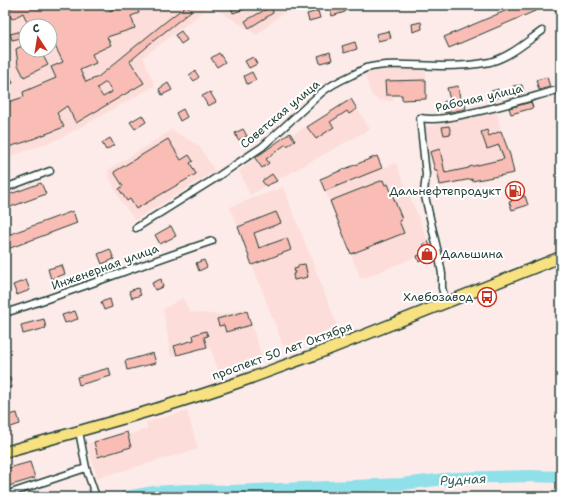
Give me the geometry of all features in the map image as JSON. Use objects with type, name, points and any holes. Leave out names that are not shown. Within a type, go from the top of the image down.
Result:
[{"type":"main road","name":"проспект 50 лет Октября","points":[[5,452],[133,415],[245,380],[314,355],[561,257]]},
{"type":"street","name":"Советская улица","points":[[136,228],[262,147],[320,93],[343,79],[365,69],[394,65],[442,66],[491,62],[514,51],[542,31]]},
{"type":"street","name":"Рабочая улица","points":[[446,303],[442,288],[442,274],[439,257],[424,192],[426,175],[420,118],[431,120],[444,119],[497,107],[561,89]]},
{"type":"street","points":[[5,188],[50,171]]},
{"type":"street","name":"Инженерная улица","points":[[5,313],[212,241]]},
{"type":"street","points":[[78,431],[86,468],[96,497]]},
{"type":"street","points":[[5,495],[86,468]]},
{"type":"shaded area","points":[[5,5],[294,5],[257,35],[211,6],[143,57],[155,86],[59,139],[5,158]]},
{"type":"shaded area","points":[[394,68],[426,69],[426,99],[402,100],[402,95],[393,95],[393,101],[378,100],[372,96],[365,72]]},
{"type":"shaded area","points":[[351,99],[370,129],[250,195],[239,171],[290,133],[292,135]]},
{"type":"shaded area","points":[[496,110],[514,173],[472,181],[471,179],[438,186],[426,127]]},
{"type":"shaded area","points":[[172,130],[199,146],[215,171],[135,220],[119,198],[109,176],[108,170]]},
{"type":"shaded area","points":[[377,156],[382,168],[396,163],[428,241],[423,244],[425,249],[422,250],[423,254],[361,279],[320,179]]},
{"type":"shaded area","points":[[283,187],[338,327],[284,348],[230,207]]},
{"type":"shaded area","points":[[183,298],[190,312],[220,315],[246,308],[262,357],[219,373],[210,346],[171,357],[163,309]]},
{"type":"shaded area","points":[[187,411],[198,449],[97,478],[87,443],[94,442],[98,457],[131,447],[128,435],[147,429],[146,422]]},
{"type":"building","points":[[17,5],[102,5],[106,12],[127,5],[136,5],[139,13],[131,16],[135,28],[107,37],[111,45],[92,54],[96,63],[80,70],[86,82],[98,77],[187,5],[191,11],[130,61],[144,83],[76,123],[67,106],[57,113],[64,127],[5,148],[5,103],[24,97],[23,92],[56,78],[51,67],[63,62],[58,52],[58,18],[25,18],[23,13],[12,19],[7,10]],"holes":[[[106,82],[112,92],[103,97],[97,88]]]},
{"type":"building","points":[[237,5],[254,6],[233,13],[231,7]]},
{"type":"building","points":[[343,5],[345,12],[332,16],[330,9]]},
{"type":"building","points":[[519,5],[549,5],[449,48],[444,37]]},
{"type":"building","points":[[272,6],[273,13],[249,28],[245,21]]},
{"type":"building","points":[[318,11],[320,18],[309,21],[307,14]]},
{"type":"building","points":[[421,22],[422,29],[413,32],[412,24]]},
{"type":"building","points":[[181,31],[187,40],[181,44],[175,35]]},
{"type":"building","points":[[389,31],[391,38],[378,41],[376,34]]},
{"type":"building","points":[[18,32],[18,39],[12,40],[10,34]]},
{"type":"building","points":[[355,42],[357,49],[344,53],[342,46]]},
{"type":"building","points":[[18,48],[18,58],[44,58],[48,65],[24,77],[18,65],[16,49]]},
{"type":"building","points":[[330,52],[332,60],[320,63],[318,56]]},
{"type":"building","points":[[219,53],[225,62],[217,67],[211,58]]},
{"type":"building","points":[[253,57],[257,64],[249,68],[245,61]]},
{"type":"building","points":[[5,62],[13,83],[5,87]]},
{"type":"building","points":[[195,71],[199,77],[194,81],[189,75]]},
{"type":"building","points":[[252,72],[256,80],[247,84],[244,76]]},
{"type":"building","points":[[547,77],[550,87],[539,90],[536,80]]},
{"type":"building","points":[[426,80],[426,99],[402,100],[402,95],[386,95],[385,81]]},
{"type":"building","points":[[168,83],[172,90],[162,95],[159,89]]},
{"type":"building","points":[[522,85],[524,93],[515,94],[513,86]]},
{"type":"building","points":[[458,86],[460,99],[464,98],[466,109],[445,113],[443,102],[450,100],[447,88]]},
{"type":"building","points":[[498,89],[500,97],[491,100],[489,92]]},
{"type":"building","points":[[210,92],[216,102],[208,106],[202,96]]},
{"type":"building","points":[[351,99],[357,109],[349,114],[347,111],[330,122],[334,127],[316,139],[307,127]]},
{"type":"building","points":[[531,102],[533,108],[511,114],[509,108]]},
{"type":"building","points":[[183,109],[187,117],[180,121],[176,113]]},
{"type":"building","points":[[142,115],[146,122],[135,129],[130,122]]},
{"type":"building","points":[[561,124],[561,140],[559,140],[556,125]]},
{"type":"building","points":[[449,126],[451,134],[444,135],[442,127]]},
{"type":"building","points":[[243,129],[247,136],[238,140],[235,133]]},
{"type":"building","points":[[487,130],[489,136],[501,131],[510,155],[514,173],[440,185],[437,170],[435,170],[430,152],[440,149],[445,173],[504,159],[499,145],[487,149],[481,132]]},
{"type":"building","points":[[290,133],[295,141],[287,146],[286,144],[266,159],[269,163],[262,168],[255,158]]},
{"type":"building","points":[[110,138],[114,145],[106,150],[102,143]]},
{"type":"building","points":[[168,139],[181,160],[189,155],[193,161],[190,163],[196,174],[136,209],[130,199],[127,201],[119,189],[123,186],[114,172]]},
{"type":"building","points":[[377,156],[382,168],[325,191],[320,179]]},
{"type":"building","points":[[272,174],[277,181],[266,186],[262,181]]},
{"type":"building","points":[[383,180],[385,185],[388,184],[402,219],[399,221],[404,233],[351,254],[330,201]]},
{"type":"building","points":[[41,183],[46,194],[5,209],[5,196]]},
{"type":"building","points":[[518,185],[522,197],[525,196],[528,205],[512,210],[509,202],[512,201],[508,188]]},
{"type":"building","points":[[73,211],[77,223],[5,250],[5,236]]},
{"type":"building","points":[[276,212],[281,223],[254,233],[259,248],[287,238],[291,250],[252,265],[238,227]]},
{"type":"building","points":[[171,226],[176,236],[160,244],[155,235]]},
{"type":"building","points":[[428,241],[435,259],[431,261],[429,258],[419,262],[417,256],[423,254],[421,250],[425,249],[423,244]]},
{"type":"building","points":[[110,249],[114,259],[102,264],[98,254]]},
{"type":"building","points":[[204,260],[207,267],[199,271],[196,263]]},
{"type":"building","points":[[305,264],[308,277],[294,280],[294,269],[298,268],[298,265]]},
{"type":"building","points":[[62,265],[65,274],[51,279],[48,269]]},
{"type":"building","points":[[161,279],[163,287],[155,290],[152,283]]},
{"type":"building","points":[[26,280],[30,290],[17,295],[13,285]]},
{"type":"building","points":[[138,288],[141,295],[132,298],[129,291]]},
{"type":"building","points":[[110,299],[112,307],[104,310],[101,302]]},
{"type":"building","points":[[75,311],[78,319],[65,323],[62,315]]},
{"type":"building","points":[[247,311],[251,325],[226,332],[224,325],[219,326],[217,319]]},
{"type":"building","points":[[44,319],[46,328],[23,334],[21,325]]},
{"type":"building","points":[[206,331],[208,336],[204,337],[207,347],[177,355],[174,346],[194,340],[193,335]]},
{"type":"building","points":[[153,353],[156,363],[127,370],[125,361]]},
{"type":"building","points":[[109,368],[111,376],[79,385],[77,377]]},
{"type":"building","points":[[10,377],[12,387],[5,389],[5,378]]},
{"type":"building","points":[[17,413],[20,424],[5,429],[5,416]]},
{"type":"building","points":[[127,432],[131,447],[98,457],[94,442]]},
{"type":"building","points":[[30,462],[35,478],[5,487],[5,469]]},
{"type":"waterway","name":"Рудная","points":[[125,497],[154,492],[187,490],[231,491],[402,484],[454,478],[529,476],[561,477]]},
{"type":"place","name":"Дальнефтепродукт","points":[[515,191]]},
{"type":"place","name":"Дальшина","points":[[427,254]]},
{"type":"place","name":"Хлебозавод","points":[[487,297]]}]
